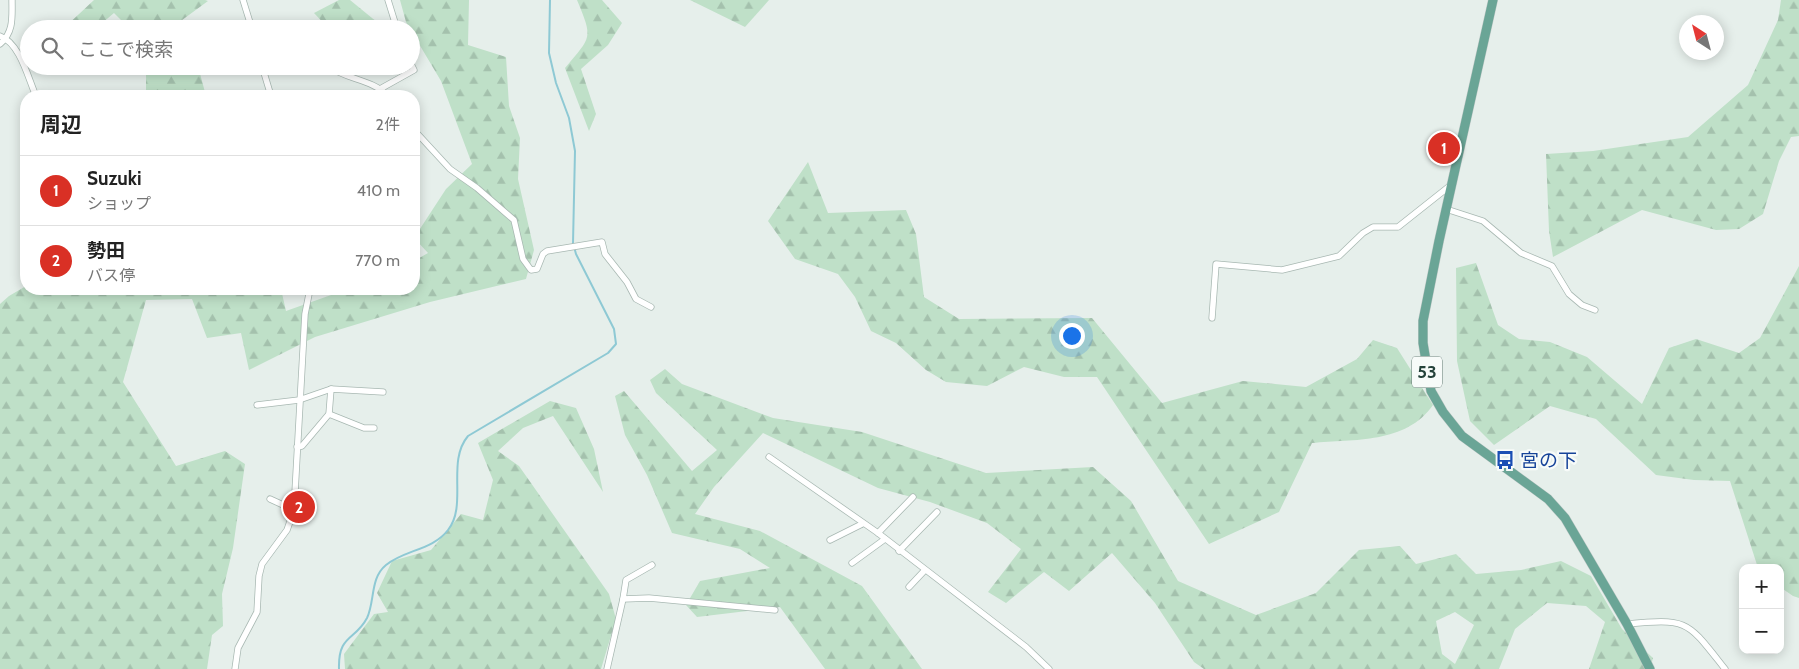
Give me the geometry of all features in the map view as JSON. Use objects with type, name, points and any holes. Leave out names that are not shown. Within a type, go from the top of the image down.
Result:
[{"type":"main road","name":"53","points":[[1493,0],[1423,320],[1423,343],[1432,391],[1443,412],[1462,436],[1548,499],[1565,518],[1627,624],[1650,669]]},
{"type":"street","points":[[0,44],[7,38],[11,29],[12,0]]},
{"type":"street","points":[[243,0],[249,20]]},
{"type":"street","points":[[388,0],[394,20]]},
{"type":"street","points":[[0,36],[7,38],[20,59]]},
{"type":"street","points":[[27,75],[33,90]]},
{"type":"street","points":[[265,75],[269,90]]},
{"type":"street","points":[[343,75],[380,89],[405,75]]},
{"type":"street","points":[[420,136],[450,169],[484,194],[514,220],[523,259],[531,270],[537,269],[543,254],[547,251],[602,242],[605,254],[627,282],[636,298],[651,307]]},
{"type":"street","points":[[1212,318],[1216,264],[1282,270],[1340,256],[1363,233],[1373,227],[1398,227],[1451,185]]},
{"type":"street","points":[[1446,209],[1483,222],[1521,253],[1552,266],[1569,294],[1582,305],[1595,310]]},
{"type":"street","points":[[235,669],[238,648],[257,612],[259,576],[262,564],[287,530],[294,510],[304,314],[309,295]]},
{"type":"street","points":[[298,447],[302,446],[329,414],[331,390]]},
{"type":"street","points":[[257,405],[299,400],[331,390],[383,392]]},
{"type":"street","points":[[329,414],[364,428],[374,428]]},
{"type":"street","points":[[769,457],[885,539],[1026,647],[1049,669]]},
{"type":"street","points":[[878,534],[913,497]]},
{"type":"street","points":[[270,499],[294,510]]},
{"type":"street","points":[[899,551],[938,512]]},
{"type":"street","points":[[830,540],[862,524]]},
{"type":"street","points":[[852,563],[885,539]]},
{"type":"street","points":[[607,669],[626,580],[652,565]]},
{"type":"street","points":[[909,587],[925,570]]},
{"type":"street","points":[[623,600],[650,598],[775,610]]},
{"type":"street","points":[[1627,624],[1669,620],[1681,624],[1695,632],[1725,669]]},
{"type":"green space","points":[[94,0],[208,1],[182,20],[121,20],[114,13],[106,20],[73,20]]},
{"type":"green space","points":[[339,0],[350,0],[374,20],[321,20],[314,13]]},
{"type":"green space","points":[[400,0],[469,0],[468,45],[506,57],[509,106],[520,138],[518,179],[534,250],[526,279],[430,302],[315,337],[249,370],[241,333],[207,338],[192,299],[146,300],[123,382],[176,466],[225,451],[245,464],[233,548],[222,594],[223,626],[212,635],[207,669],[0,669],[0,304],[20,290],[20,295],[282,295],[286,311],[331,295],[420,295],[420,258],[428,253],[420,244],[420,229],[446,189],[472,164],[441,81],[420,46],[420,20],[405,20]]},
{"type":"green space","points":[[577,0],[602,0],[622,23],[608,45],[581,69],[596,114],[589,131],[565,68],[581,49],[587,37],[586,23]]},
{"type":"green space","points":[[690,0],[769,0],[745,27]]},
{"type":"green space","points":[[1781,0],[1799,0],[1799,136],[1791,137],[1779,161],[1763,214],[1739,229],[1716,230],[1642,210],[1553,257],[1549,231],[1546,154],[1593,151],[1688,137],[1748,85],[1778,20]]},
{"type":"green space","points":[[146,75],[200,75],[204,90],[146,90]]},
{"type":"green space","points":[[808,162],[828,213],[906,210],[916,234],[924,297],[959,319],[1092,318],[1162,403],[1243,381],[1306,387],[1357,359],[1373,340],[1397,348],[1433,405],[1422,418],[1409,427],[1394,433],[1362,440],[1312,443],[1279,512],[1209,544],[1097,377],[1064,377],[1024,367],[987,386],[946,382],[926,370],[896,343],[871,331],[855,297],[838,274],[795,259],[768,221]]},
{"type":"green space","points":[[1476,263],[1498,325],[1519,339],[1550,342],[1587,357],[1642,404],[1669,348],[1696,339],[1739,353],[1760,338],[1799,266],[1799,598],[1784,590],[1784,564],[1757,564],[1730,481],[1694,480],[1656,475],[1596,419],[1550,406],[1494,445],[1470,421],[1457,361],[1456,268]]},
{"type":"green space","points":[[665,369],[682,384],[773,418],[862,432],[986,473],[1093,467],[1131,501],[1178,581],[1256,615],[1316,593],[1359,550],[1400,546],[1416,564],[1456,554],[1476,574],[1521,570],[1561,561],[1591,576],[1622,629],[1653,658],[1650,669],[1589,669],[1605,622],[1586,606],[1547,603],[1515,629],[1499,669],[1204,669],[1194,662],[1155,603],[1112,553],[1069,591],[1044,572],[1006,603],[988,592],[1021,549],[987,523],[930,502],[878,488],[763,433],[714,487],[695,514],[760,531],[862,586],[922,669],[825,669],[780,607],[697,617],[686,605],[700,581],[770,568],[740,549],[672,533],[647,475],[625,435],[615,396],[624,391],[692,471],[717,450],[656,393],[650,380]],"holes":[[[1455,612],[1474,625],[1455,664],[1442,654],[1436,621]]]},
{"type":"green space","points":[[550,401],[576,408],[594,449],[603,492],[553,416],[523,428],[498,451],[519,466],[609,594],[616,619],[601,669],[345,669],[344,654],[374,614],[388,612],[377,593],[392,561],[431,550],[461,514],[483,520],[493,480],[478,443]]},
{"type":"waterway","points":[[339,669],[339,658],[344,644],[367,618],[377,576],[381,570],[393,560],[435,542],[442,537],[454,520],[458,458],[468,436],[608,353],[616,344],[614,329],[576,254],[573,243],[575,151],[569,118],[556,83],[549,53],[550,0]]},
{"type":"place","name":"Suzuki","points":[[1444,148]]},
{"type":"place","name":"宮の下","points":[[1505,460]]},
{"type":"place","name":"勢田","points":[[299,507]]}]
